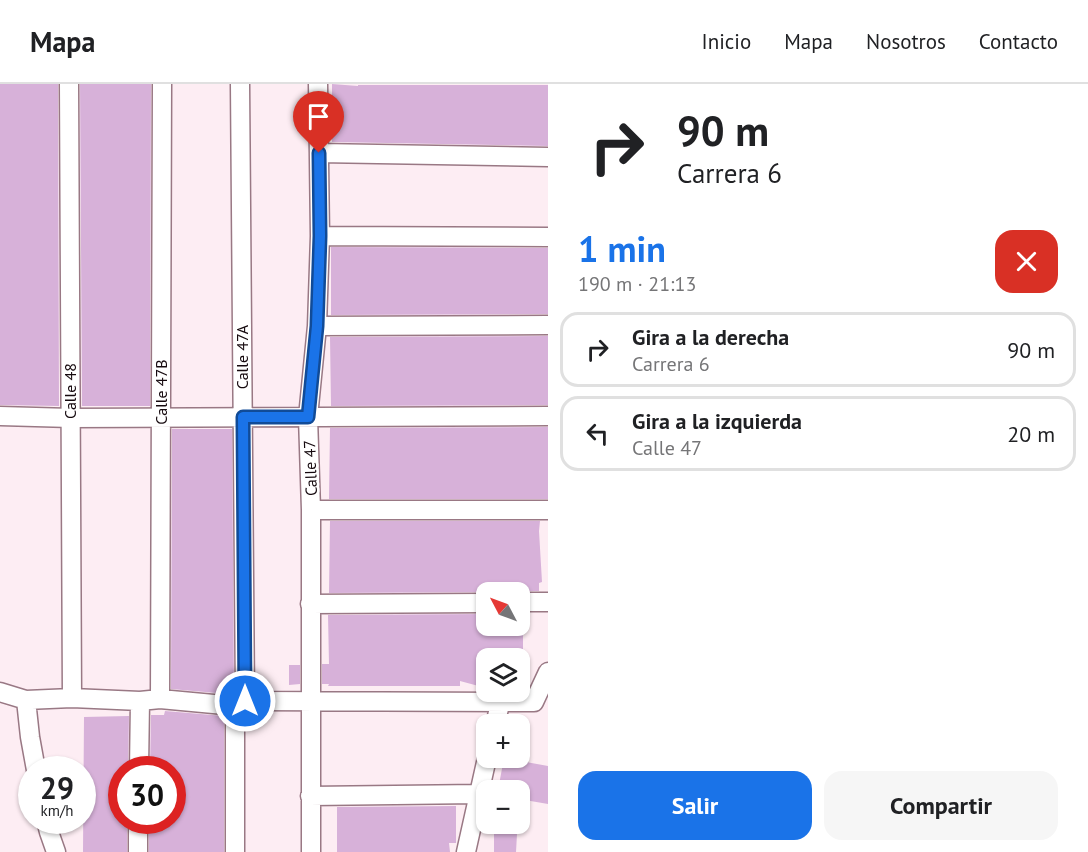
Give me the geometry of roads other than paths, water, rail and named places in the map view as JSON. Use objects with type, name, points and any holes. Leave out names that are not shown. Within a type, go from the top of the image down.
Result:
[{"type":"street","name":"Calle 48","points":[[69,84],[72,698]]},
{"type":"street","name":"Calle 47B","points":[[159,699],[162,84]]},
{"type":"street","name":"Calle 47A","points":[[235,852],[240,704],[243,417],[240,84]]},
{"type":"street","name":"Calle 47","points":[[311,852],[311,510],[308,417],[317,326],[320,236],[318,84]]},
{"type":"street","points":[[319,153],[548,157]]},
{"type":"street","points":[[320,236],[548,237]]},
{"type":"street","points":[[317,326],[548,325]]},
{"type":"street","points":[[0,416],[548,416]]},
{"type":"street","points":[[311,510],[548,510]]},
{"type":"street","points":[[530,602],[548,602]]},
{"type":"street","points":[[310,604],[476,603]]},
{"type":"street","points":[[530,702],[534,702],[548,672]]},
{"type":"street","points":[[0,692],[26,700],[72,698],[140,701],[159,699],[240,704],[310,700],[476,701]]},
{"type":"street","points":[[26,700],[33,756]]},
{"type":"street","points":[[139,756],[140,701]]},
{"type":"street","points":[[310,796],[476,794]]},
{"type":"street","points":[[466,852],[476,807]]},
{"type":"street","points":[[50,834],[56,852]]},
{"type":"street","points":[[138,834],[138,852]]}]
